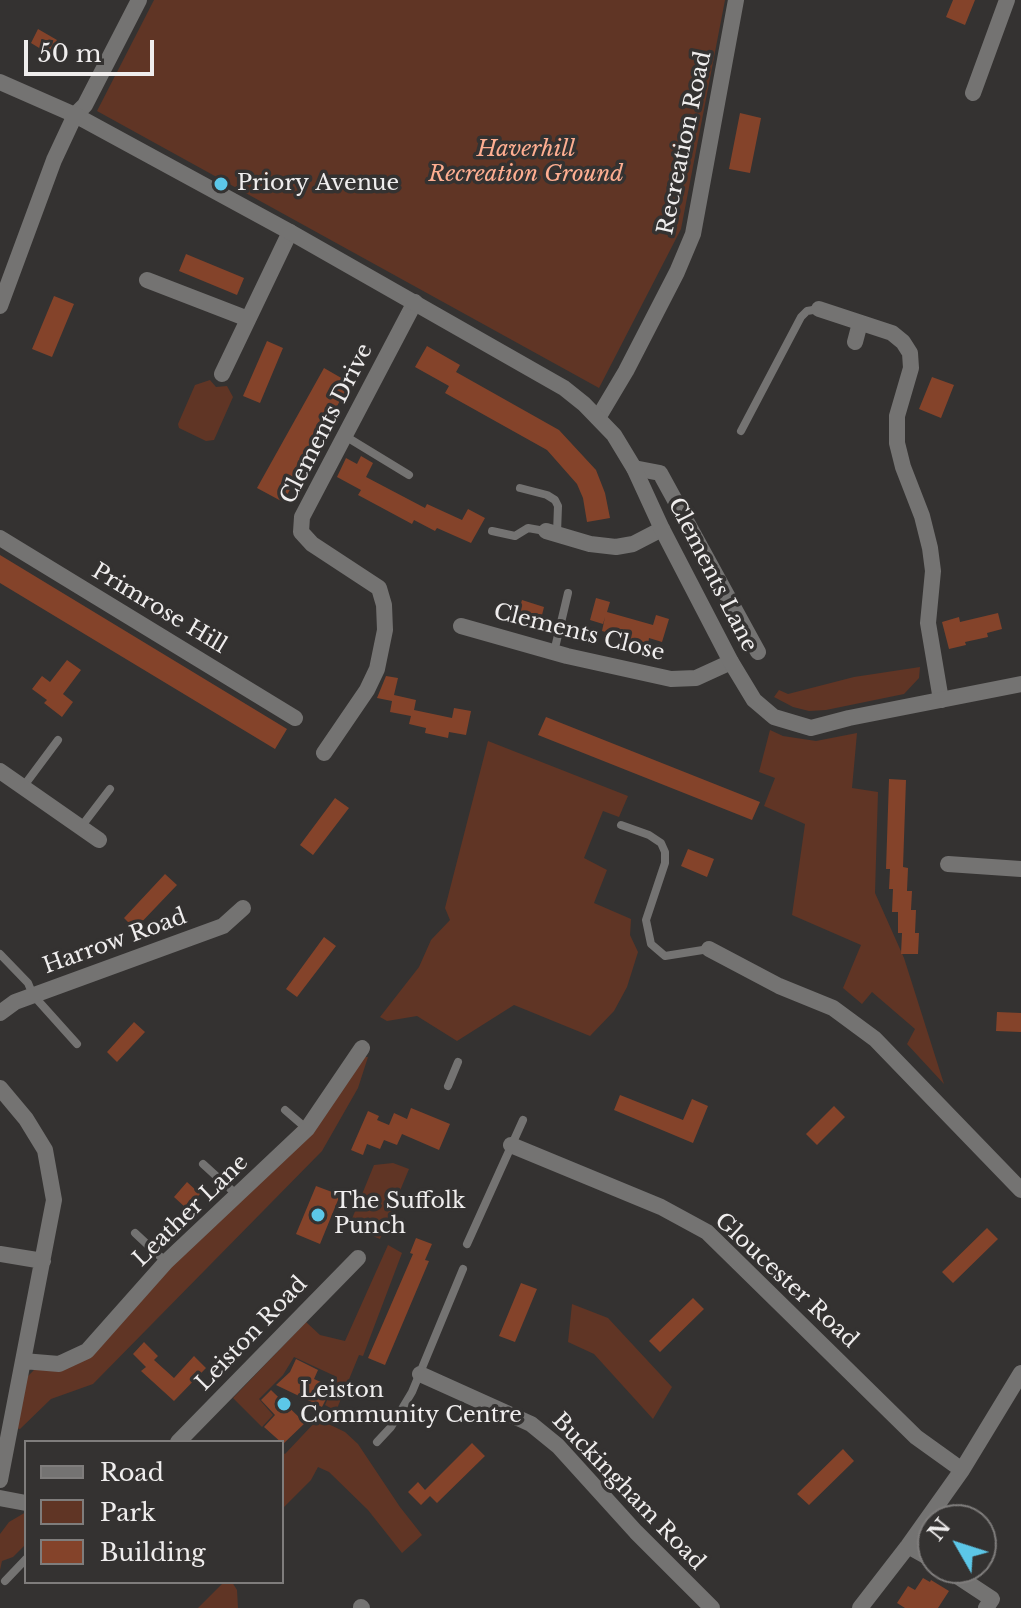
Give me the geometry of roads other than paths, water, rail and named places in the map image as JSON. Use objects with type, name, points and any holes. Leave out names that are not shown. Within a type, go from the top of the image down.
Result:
[{"type":"street","points":[[0,306],[31,218],[75,115],[85,105],[139,0]]},
{"type":"street","name":"Recreation Road","points":[[598,418],[626,371],[693,234],[736,0]]},
{"type":"street","points":[[973,93],[1007,0]]},
{"type":"street","name":"Clements Lane","points":[[0,82],[75,115],[290,232],[564,388],[614,435],[634,468],[731,662],[754,700],[774,717],[811,728],[1021,684]]},
{"type":"street","points":[[222,374],[290,232]]},
{"type":"street","points":[[147,280],[248,319]]},
{"type":"street","name":"Clements Drive","points":[[324,753],[367,690],[377,669],[385,630],[384,605],[379,588],[312,544],[301,532],[302,517],[415,302]]},
{"type":"street","points":[[819,309],[892,333],[910,353],[911,368],[897,416],[897,443],[930,548],[933,571],[928,623],[941,700]]},
{"type":"street","points":[[855,342],[860,323]]},
{"type":"street","points":[[634,468],[660,473],[758,652]]},
{"type":"street","points":[[552,532],[590,544],[616,547],[633,544],[662,529]]},
{"type":"street","name":"Primrose Hill","points":[[0,538],[295,718]]},
{"type":"street","name":"Clements Close","points":[[461,626],[554,652],[686,680],[731,662]]},
{"type":"street","points":[[0,771],[99,840]]},
{"type":"street","points":[[948,864],[1021,869]]},
{"type":"street","name":"Harrow Road","points":[[0,1013],[15,1002],[223,926],[243,908]]},
{"type":"street","points":[[709,949],[766,980],[833,1008],[875,1039],[1021,1190]]},
{"type":"street","name":"Leather Lane","points":[[23,1361],[59,1364],[87,1351],[166,1262],[307,1129],[362,1048]]},
{"type":"street","points":[[0,1088],[26,1119],[45,1150],[54,1200],[0,1480]]},
{"type":"street","name":"Gloucester Road","points":[[511,1145],[661,1207],[707,1232],[916,1437],[962,1470]]},
{"type":"street","points":[[0,1254],[43,1261]]},
{"type":"street","name":"Leiston Road","points":[[180,1440],[358,1258]]},
{"type":"street","points":[[860,1608],[962,1470],[1021,1373]]},
{"type":"street","name":"Buckingham Road","points":[[420,1374],[531,1424],[558,1446],[636,1532],[712,1608]]},
{"type":"street","points":[[0,1498],[24,1503]]},
{"type":"street","points":[[908,1546],[917,1551]]},
{"type":"street","points":[[969,1584],[992,1599],[986,1608]]},
{"type":"lane","points":[[741,431],[801,317],[807,311],[819,309]]},
{"type":"lane","points":[[345,436],[409,475]]},
{"type":"lane","points":[[492,531],[515,536],[528,528],[552,532],[558,506],[555,500],[520,488]]},
{"type":"lane","points":[[554,652],[568,593]]},
{"type":"lane","points":[[23,787],[58,740]]},
{"type":"lane","points":[[81,827],[110,789]]},
{"type":"lane","points":[[621,825],[649,835],[661,843],[665,852],[665,863],[646,920],[651,944],[665,956],[709,949]]},
{"type":"lane","points":[[0,954],[28,983],[33,995],[77,1044]]},
{"type":"lane","points":[[448,1086],[458,1062]]},
{"type":"lane","points":[[285,1110],[307,1129]]},
{"type":"lane","points":[[467,1244],[523,1120]]},
{"type":"lane","points":[[203,1164],[237,1196]]},
{"type":"lane","points":[[135,1233],[166,1262]]},
{"type":"lane","points":[[377,1442],[391,1427],[412,1392],[463,1269]]},
{"type":"lane","points":[[5,1581],[24,1561]]},
{"type":"place","name":"Priory Avenue","points":[[221,184]]},
{"type":"place","name":"The Suffolk Punch","points":[[318,1215]]},
{"type":"place","name":"Leiston Community Centre","points":[[284,1404]]},
{"type":"park label","name":"Haverhill Recreation Ground","points":[[526,162]]}]
